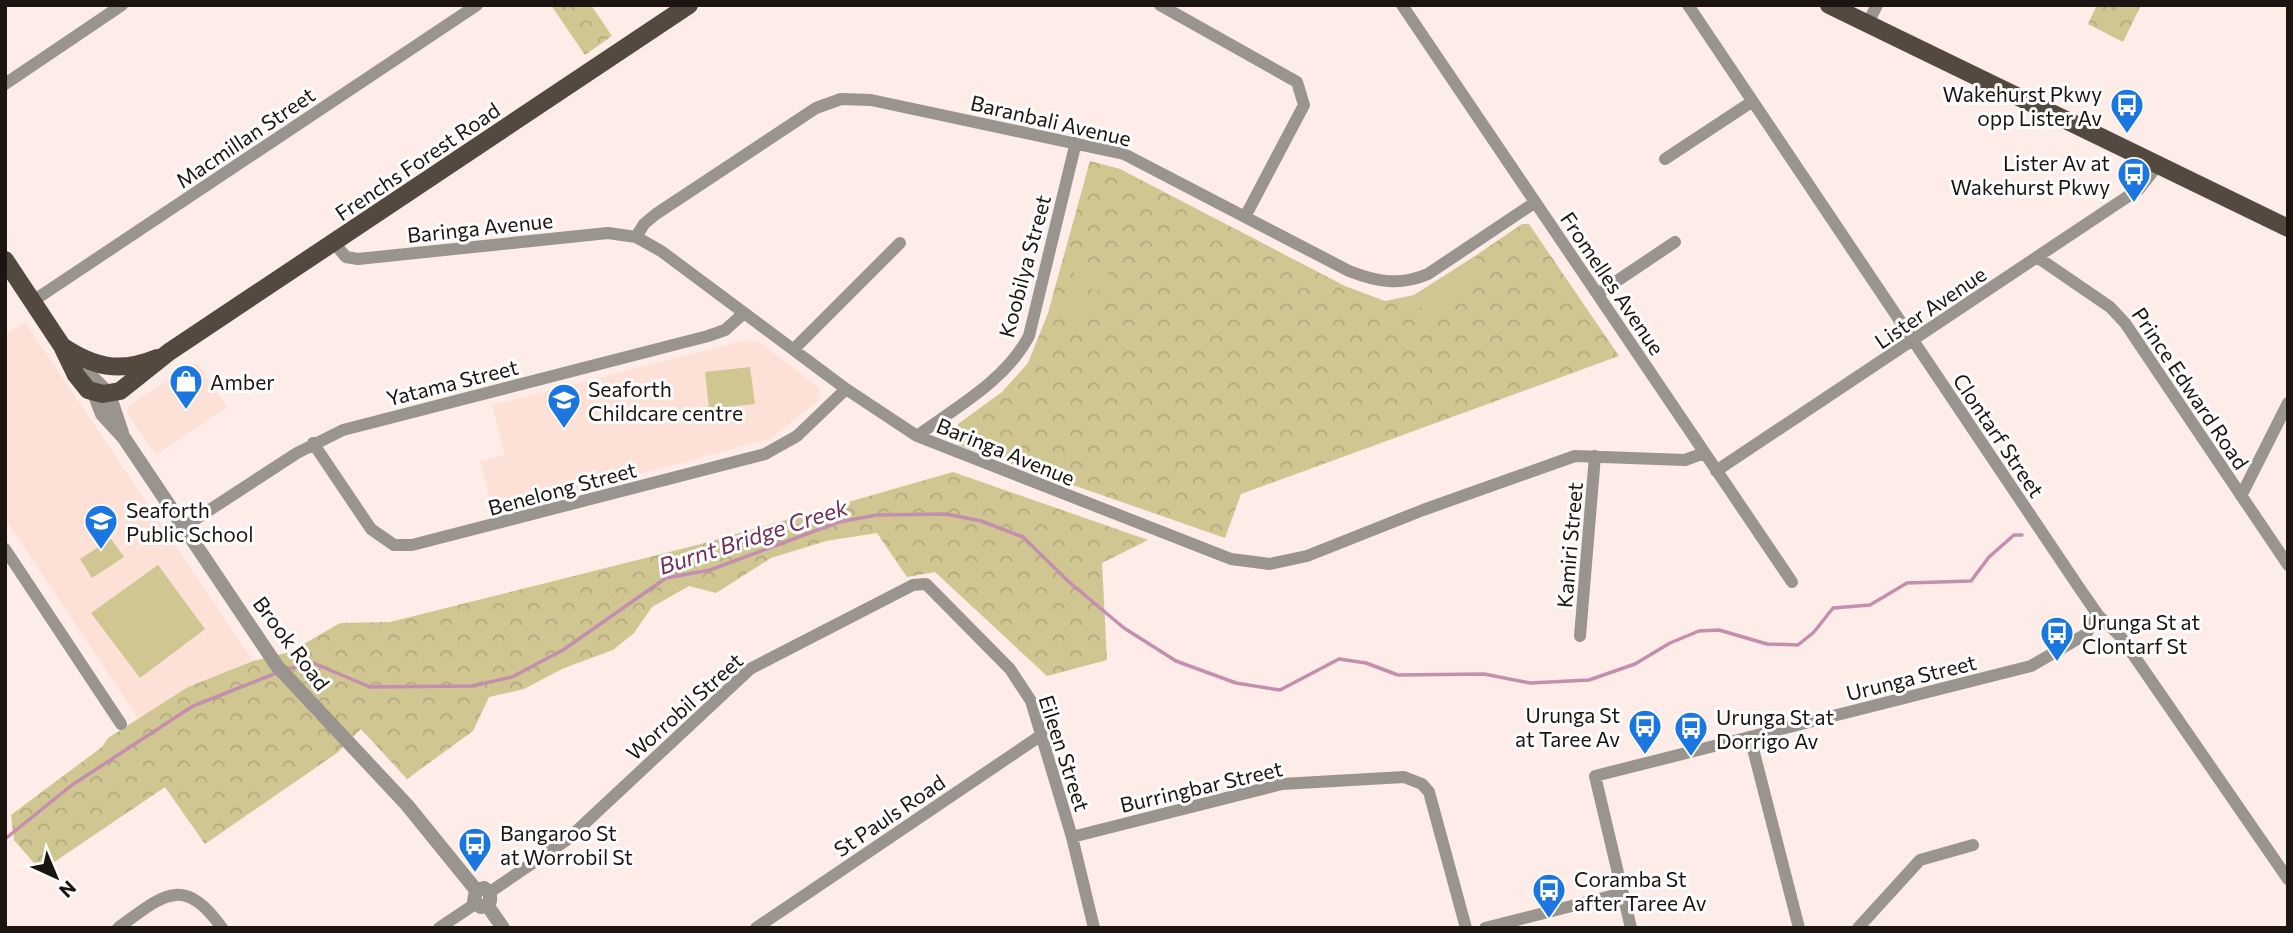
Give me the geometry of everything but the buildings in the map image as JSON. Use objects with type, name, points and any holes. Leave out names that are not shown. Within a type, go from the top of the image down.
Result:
[{"type":"main road","name":"Frenchs Forest Road","points":[[5,260],[62,346],[76,375],[101,390],[136,380],[169,352],[689,5]]},
{"type":"main road","points":[[1829,5],[2288,228]]},
{"type":"main road","name":"Frenchs Forest Road","points":[[62,346],[98,365],[119,368],[139,365],[169,352]]},
{"type":"main road","points":[[101,390],[119,368]]},
{"type":"street","points":[[5,84],[122,5]]},
{"type":"street","name":"Macmillan Street","points":[[33,301],[477,5]]},
{"type":"street","points":[[1160,5],[1297,82],[1304,105],[1246,215]]},
{"type":"street","name":"Fromelles Avenue","points":[[1402,5],[1792,582]]},
{"type":"street","name":"Clontarf Street","points":[[1688,5],[1750,103],[2098,615],[2121,637],[2288,879]]},
{"type":"street","points":[[1868,23],[1877,5]]},
{"type":"street","name":"Baranbali Avenue","points":[[636,237],[644,224],[667,206],[816,108],[841,99],[871,100],[1124,154],[1246,215],[1349,271],[1393,283],[1410,282],[1428,274],[1534,203]]},
{"type":"street","points":[[1665,159],[1750,103]]},
{"type":"street","name":"Koobilya Street","points":[[917,436],[1000,376],[1017,359],[1029,336],[1076,142]]},
{"type":"street","name":"Lister Avenue","points":[[1716,471],[2139,189],[2158,165]]},
{"type":"street","name":"Baringa Avenue","points":[[334,243],[346,257],[358,259],[608,233],[636,237],[661,251],[846,389],[917,436],[1231,559],[1270,564],[1307,556],[1575,456],[1685,460],[1704,453]]},
{"type":"street","points":[[1599,293],[1675,242]]},
{"type":"street","points":[[794,349],[900,243]]},
{"type":"street","name":"Prince Edward Road","points":[[2037,257],[2110,307],[2124,323],[2288,565]]},
{"type":"street","name":"Yatama Street","points":[[185,526],[313,443],[358,425],[708,336],[724,330],[744,313]]},
{"type":"street","name":"Brook Road","points":[[79,357],[84,369],[101,390],[124,438],[277,666],[407,805],[503,928]]},
{"type":"street","name":"Benelong Street","points":[[313,443],[371,529],[394,545],[412,545],[765,454],[797,436],[846,389]]},
{"type":"street","points":[[2241,496],[2284,422],[2288,403]]},
{"type":"street","name":"Kamiri Street","points":[[1580,636],[1595,456]]},
{"type":"street","points":[[5,549],[121,723]]},
{"type":"street","name":"Eileen Street","points":[[926,584],[1010,668],[1031,701],[1072,836],[1094,928]]},
{"type":"street","name":"Worrobil Street","points":[[439,928],[568,839],[750,668],[913,585],[926,584]]},
{"type":"street","name":"Urunga Street","points":[[1623,893],[1595,776],[2031,666],[2086,634],[2098,615]]},
{"type":"street","name":"St Pauls Road","points":[[764,926],[1043,734]]},
{"type":"street","points":[[1750,737],[1799,928]]},
{"type":"street","name":"Burringbar Street","points":[[1072,836],[1282,784],[1404,777],[1422,784],[1429,792],[1466,928]]},
{"type":"street","points":[[1858,928],[1920,860],[1973,845]]},
{"type":"street","points":[[1485,928],[1623,893],[1631,928]]},
{"type":"street","points":[[118,928],[157,901],[178,894],[200,901],[222,928]]},
{"type":"shaded area","name":"Seaforth Public School","points":[[25,322],[253,661],[188,687],[139,720],[5,519],[5,335]]},
{"type":"shaded area","points":[[748,340],[759,342],[818,387],[820,399],[770,439],[494,513],[480,462],[505,455],[492,405]]},
{"type":"shaded area","points":[[196,362],[227,407],[156,455],[127,414],[129,405]]},
{"type":"green space","points":[[551,5],[591,5],[612,36],[585,55]]},
{"type":"green space","points":[[2097,5],[2141,5],[2123,42],[2088,24]]},
{"type":"green space","points":[[1090,161],[1120,169],[1345,286],[1385,301],[1414,295],[1428,288],[1522,224],[1529,224],[1619,356],[1241,494],[1225,538],[958,445],[958,424],[1002,392],[1028,363],[1048,313]]},
{"type":"green space","points":[[1475,256],[1489,278],[1425,314],[1414,295]]},
{"type":"green space","points":[[1077,264],[1113,275],[1107,294],[1071,283]]},
{"type":"green space","points":[[1070,292],[1106,303],[1101,321],[1064,310]]},
{"type":"green space","points":[[750,367],[755,404],[709,409],[705,372]]},
{"type":"green space","points":[[953,472],[1148,540],[1102,563],[1107,660],[1047,676],[935,572],[907,577],[877,533],[826,541],[771,558],[716,593],[689,586],[652,607],[634,633],[613,650],[564,668],[524,689],[489,697],[473,731],[407,779],[361,729],[337,753],[205,844],[165,787],[41,871],[14,840],[11,815],[102,747],[108,738],[188,687],[253,661],[290,652],[340,623],[390,622],[705,543]]},
{"type":"green space","points":[[111,539],[124,557],[92,578],[80,559]]},
{"type":"green space","points":[[158,565],[205,629],[140,678],[91,613]]},
{"type":"waterway","name":"Burnt Bridge Creek","points":[[286,670],[311,662],[370,687],[472,686],[512,677],[563,650],[666,578],[710,570],[839,522],[877,515],[946,514],[981,521],[1023,537],[1069,582],[1124,628],[1176,661],[1236,683],[1280,690],[1339,659],[1366,663],[1398,675],[1484,674],[1530,683],[1589,680],[1635,664],[1670,643],[1699,631],[1719,630],[1767,644],[1798,645],[1814,632],[1833,608],[1870,605],[1907,583],[1971,581],[1989,557],[2014,535],[2022,535]]},
{"type":"waterway","name":"Burnt Bridge Creek","points":[[5,839],[72,785],[193,706],[279,672]]},
{"type":"place","name":"Wakehurst Pkwy opp Lister Av","points":[[2127,135]]},
{"type":"place","name":"Lister Av at Wakehurst Pkwy","points":[[2134,204]]},
{"type":"place","name":"Amber","points":[[186,411]]},
{"type":"place","name":"Seaforth Childcare centre","points":[[564,430]]},
{"type":"place","name":"Seaforth Public School","points":[[101,551]]},
{"type":"place","name":"Urunga St at Clontarf St","points":[[2057,663]]},
{"type":"place","name":"Urunga St at Taree Av","points":[[1645,756]]},
{"type":"place","name":"Urunga St at Dorrigo Av","points":[[1691,758]]},
{"type":"place","name":"Bangaroo St at Worrobil St","points":[[475,874]]},
{"type":"place","name":"Coramba St after Taree Av","points":[[1549,920]]}]
